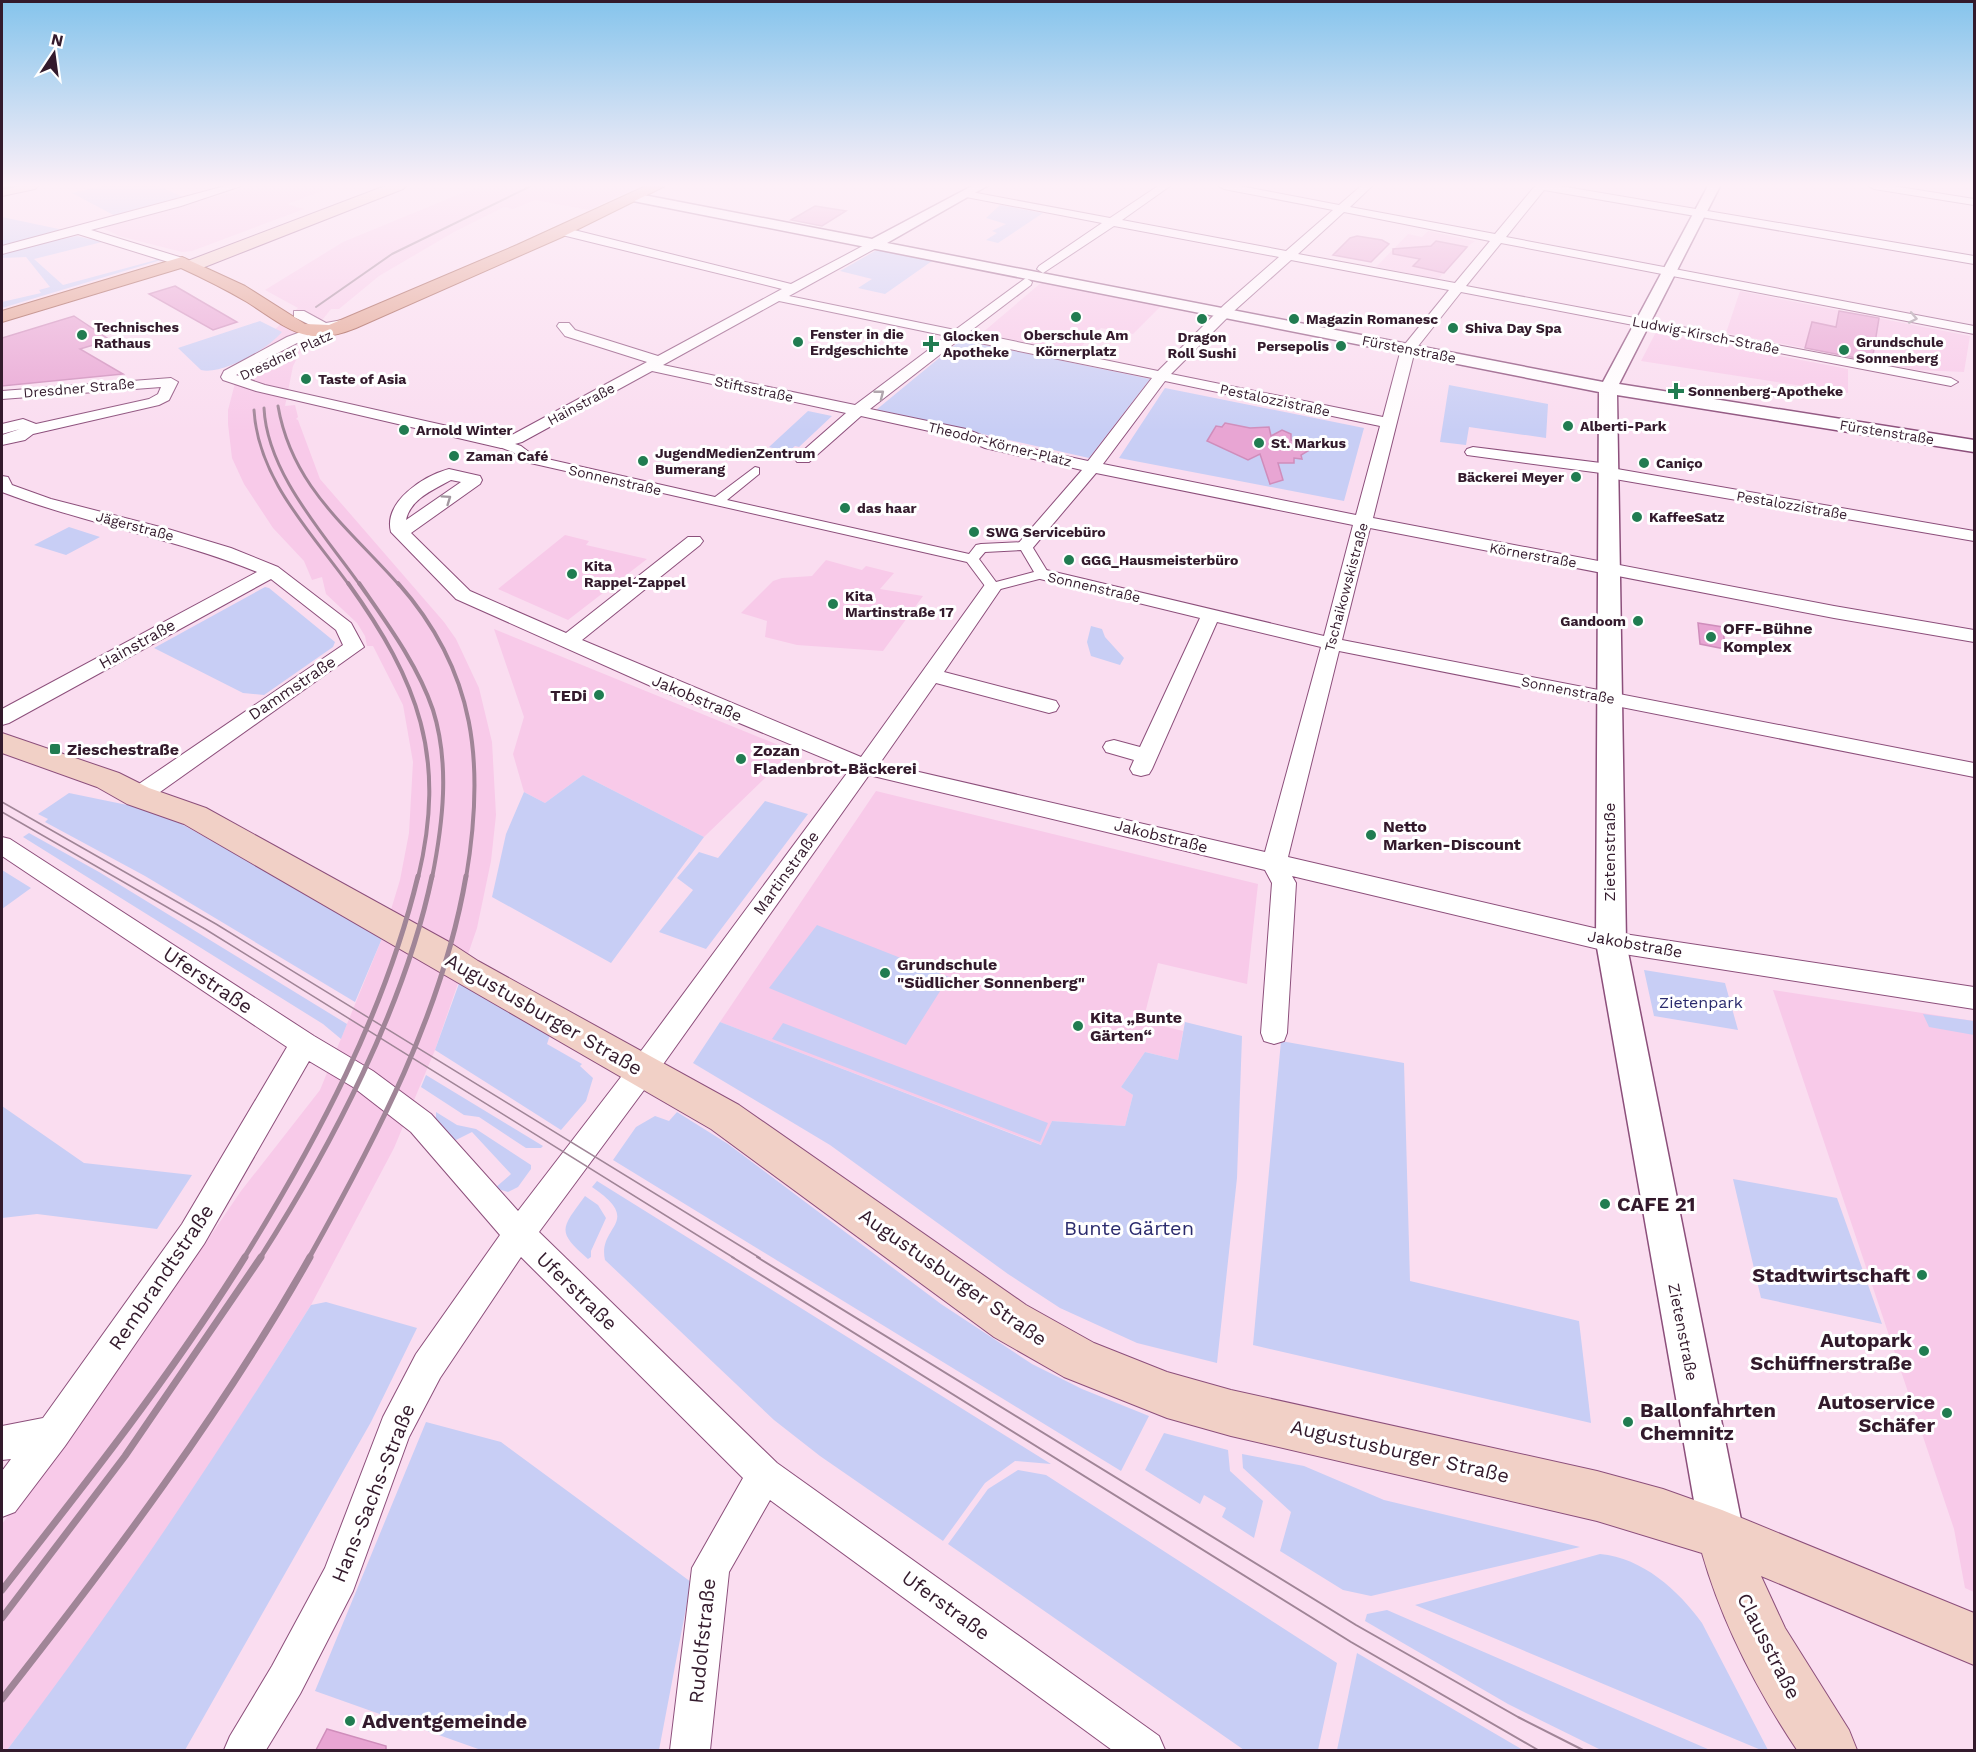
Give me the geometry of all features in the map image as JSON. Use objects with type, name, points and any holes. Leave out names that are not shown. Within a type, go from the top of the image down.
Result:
[{"type":"main road","points":[[2,317],[174,268]]},
{"type":"main road","points":[[2,326],[90,301],[177,268]]},
{"type":"main road","points":[[194,268],[273,310],[310,335],[347,326],[379,309],[476,268]]},
{"type":"main road","points":[[273,310],[299,314],[340,314],[379,309]]},
{"type":"main road","name":"Augustusburger Straße","points":[[2,743],[108,780],[138,795],[195,816],[256,848],[437,952],[465,971],[724,1117],[1010,1321],[1080,1361],[1167,1395],[1232,1413],[1597,1496],[1663,1514],[1722,1535],[1974,1639]]},
{"type":"main road","name":"Augustusburger Straße","points":[[2,765],[72,786],[138,795]]},
{"type":"main road","name":"Clausstraße","points":[[1722,1535],[1732,1575],[1752,1618],[1804,1713],[1829,1750]]},
{"type":"street","points":[[711,268],[793,288]]},
{"type":"street","name":"Hainstraße","points":[[501,443],[516,439],[830,268]]},
{"type":"street","name":"Fürstenstraße","points":[[995,268],[1608,388],[1974,446]]},
{"type":"street","name":"Theodor-Körner-Platz","points":[[857,411],[966,434],[991,445],[1092,467],[1161,376],[1273,268]]},
{"type":"street","name":"Ludwig-Kirsch-Straße","points":[[1353,268],[1951,382]]},
{"type":"street","name":"Tschaikowskistraße","points":[[1275,864],[1408,349],[1475,268]]},
{"type":"street","points":[[1644,268],[1974,330]]},
{"type":"street","name":"Zietenstraße","points":[[1673,268],[1608,388],[1611,942],[1722,1535]]},
{"type":"street","points":[[802,459],[857,411],[1026,282]]},
{"type":"street","points":[[777,297],[1161,376]]},
{"type":"street","points":[[310,335],[379,309]]},
{"type":"street","points":[[299,314],[317,321],[310,335]]},
{"type":"street","points":[[564,327],[570,333],[655,364]]},
{"type":"street","name":"Dresdner Platz","points":[[234,379],[310,335]]},
{"type":"street","name":"Stiftsstraße","points":[[655,364],[857,411]]},
{"type":"street","name":"Pestalozzistraße","points":[[1161,376],[1389,423]]},
{"type":"street","name":"Sonnenstraße","points":[[234,379],[279,392],[501,443],[517,449],[530,459],[972,560]]},
{"type":"street","name":"Dresdner Straße","points":[[2,395],[157,381],[171,382],[164,397],[154,402],[31,430],[20,437],[2,438]]},
{"type":"street","name":"Pestalozzistraße","points":[[1473,452],[1609,471],[1974,536]]},
{"type":"street","points":[[993,587],[972,560],[981,548],[1025,546],[1092,467]]},
{"type":"street","name":"Körnerstraße","points":[[1092,467],[1363,522],[1974,636]]},
{"type":"street","points":[[718,501],[755,471]]},
{"type":"street","name":"Jägerstraße","points":[[2,481],[6,488],[45,503],[162,533],[225,552],[272,571]]},
{"type":"street","name":"Jakobstraße","points":[[400,532],[463,595],[567,642],[864,767],[1611,942],[1974,998]]},
{"type":"street","points":[[567,642],[694,542]]},
{"type":"street","points":[[1025,546],[1042,574]]},
{"type":"street","name":"Hainstraße","points":[[2,718],[272,571]]},
{"type":"street","name":"Dammstraße","points":[[138,795],[354,647],[344,627],[272,571]]},
{"type":"street","name":"Sonnenstraße","points":[[993,587],[1042,574],[1332,644],[1974,770]]},
{"type":"street","name":"Martinstraße","points":[[641,1070],[881,747],[993,587]]},
{"type":"street","points":[[1114,747],[1143,762],[1210,616]]},
{"type":"street","points":[[930,675],[1049,706]]},
{"type":"street","name":"Uferstraße","points":[[2,845],[304,1044],[363,1079],[422,1123],[519,1234],[765,1474],[1145,1750]]},
{"type":"street","points":[[1274,1033],[1284,883],[1275,864]]},
{"type":"street","name":"Rembrandtstraße","points":[[2,1499],[53,1434],[193,1234],[304,1044]]},
{"type":"street","name":"Hans-Sachs-Straße","points":[[244,1750],[286,1680],[340,1578],[395,1429],[428,1366],[519,1234],[641,1070]]},
{"type":"street","points":[[2,1443],[53,1434]]},
{"type":"street","name":"Rudolfstraße","points":[[690,1750],[711,1568],[765,1474]]},
{"type":"shaded area","points":[[301,268],[393,268],[379,276],[339,309],[331,309],[307,339],[293,366],[285,406],[295,405],[298,417],[296,419],[320,479],[444,622],[456,639],[479,688],[492,742],[496,815],[491,861],[477,928],[435,1050],[394,1148],[311,1305],[215,1457],[142,1565],[71,1666],[7,1750],[2,1750],[2,1524],[132,1351],[241,1191],[320,1090],[383,936],[400,880],[409,833],[413,762],[403,705],[373,646],[367,646],[365,636],[357,623],[326,594],[322,577],[312,580],[304,561],[273,528],[244,484],[232,458],[228,410],[239,368],[250,368],[270,334],[298,308],[265,290]]},
{"type":"shaded area","points":[[1380,268],[1448,268],[1438,279]]},
{"type":"shaded area","name":"Oberschule Am Körnerplatz","points":[[1042,282],[1161,306],[1133,334],[1101,328],[1074,353],[982,333]]},
{"type":"shaded area","points":[[1740,291],[1970,336],[1964,372],[1917,370],[1726,333]]},
{"type":"shaded area","points":[[1656,332],[1848,369],[1848,393],[1641,361]]},
{"type":"shaded area","name":"Kita Rappel-Zappel","points":[[565,535],[589,541],[586,545],[647,559],[568,620],[498,589]]},
{"type":"shaded area","name":"Kita Martinstraße 17","points":[[826,560],[862,570],[866,566],[894,573],[880,589],[923,596],[883,651],[797,645],[765,637],[767,621],[741,613],[773,581],[782,578],[812,576]]},
{"type":"shaded area","points":[[494,629],[793,751],[704,837],[583,775],[545,803],[524,792],[513,754],[524,717]]},
{"type":"shaded area","name":"Grundschule \"Südlicher Sonnenberg\"","points":[[876,791],[1258,884],[1247,984],[1158,963],[1143,1021],[1183,1031],[1178,1060],[1145,1052],[1121,1087],[1133,1095],[1125,1126],[1052,1121],[1042,1145],[720,1022]]},
{"type":"shaded area","name":"Stadtwirtschaft","points":[[1773,990],[1974,1021],[1974,1592],[1965,1588],[1954,1529]]},
{"type":"green space","points":[[35,268],[44,268],[63,285],[127,268],[135,268],[2,308],[2,302],[41,293],[39,290],[50,287]]},
{"type":"green space","points":[[846,268],[922,268],[885,294],[858,288],[872,279],[840,271]]},
{"type":"green space","points":[[260,321],[282,332],[256,353],[221,369],[201,370],[178,348]]},
{"type":"green space","points":[[961,340],[1150,379],[1089,458],[876,410]]},
{"type":"green space","points":[[1449,385],[1548,404],[1546,438],[1469,427],[1466,445],[1440,442]]},
{"type":"green space","points":[[1165,388],[1364,428],[1344,501],[1119,458]]},
{"type":"green space","points":[[808,411],[832,416],[799,447],[795,446],[788,452],[769,447]]},
{"type":"green space","points":[[69,527],[100,537],[66,555],[34,545]]},
{"type":"green space","points":[[265,587],[335,642],[333,647],[264,695],[243,693],[154,648]]},
{"type":"green space","points":[[1091,626],[1102,629],[1105,637],[1124,658],[1120,665],[1091,656],[1087,642]]},
{"type":"green space","points":[[583,775],[704,837],[611,963],[492,897],[506,834],[524,792],[545,803]]},
{"type":"green space","points":[[69,793],[137,807],[178,822],[383,936],[355,1002],[145,876],[45,822],[48,819],[38,814]]},
{"type":"green space","points":[[765,801],[808,814],[706,949],[659,932],[693,890],[677,878],[699,852],[718,858]]},
{"type":"green space","points":[[29,833],[99,872],[347,1024],[341,1039],[323,1024],[23,837]]},
{"type":"green space","points":[[2,870],[31,888],[2,909]]},
{"type":"green space","points":[[817,925],[949,977],[906,1045],[769,988]]},
{"type":"green space","name":"Zietenpark","points":[[1644,970],[1725,983],[1738,1030],[1654,1016]]},
{"type":"green space","points":[[461,978],[550,1035],[547,1044],[582,1064],[580,1066],[593,1078],[586,1101],[561,1130],[435,1050]]},
{"type":"green space","points":[[1923,1014],[1974,1021],[1974,1035],[1929,1027]]},
{"type":"green space","name":"Bunte Gärten","points":[[720,1022],[1041,1145],[1052,1121],[1125,1126],[1133,1095],[1121,1087],[1145,1052],[1178,1060],[1185,1022],[1242,1036],[1237,1178],[1217,1363],[1137,1343],[1060,1308],[1008,1274],[830,1145],[693,1063]]},
{"type":"green space","points":[[783,1023],[1048,1123],[1040,1142],[772,1039]]},
{"type":"green space","points":[[1281,1041],[1404,1063],[1410,1281],[1579,1321],[1591,1423],[1253,1345]]},
{"type":"green space","points":[[426,1075],[543,1146],[526,1148],[479,1117],[464,1115],[421,1087]]},
{"type":"green space","points":[[2,1106],[84,1163],[192,1175],[157,1229],[37,1214],[2,1218]]},
{"type":"green space","points":[[436,1112],[457,1125],[476,1129],[531,1165],[531,1169],[518,1187],[508,1192],[495,1188],[511,1174],[472,1132],[454,1141],[436,1120]]},
{"type":"green space","points":[[677,1112],[728,1144],[941,1304],[1032,1364],[1082,1389],[1149,1416],[1121,1471],[613,1160],[636,1127],[655,1116],[669,1121]]},
{"type":"green space","points":[[1733,1179],[1837,1198],[1882,1324],[1761,1298]]},
{"type":"green space","points":[[597,1181],[1051,1464],[1015,1461],[985,1483],[943,1541],[820,1456],[774,1420],[605,1260],[604,1248],[617,1217],[615,1209],[607,1199],[592,1187]]},
{"type":"green space","points":[[585,1196],[598,1205],[606,1218],[591,1251],[591,1257],[588,1259],[571,1242],[566,1229],[571,1216]]},
{"type":"green space","points":[[326,1302],[417,1328],[371,1422],[185,1750],[7,1750],[87,1642],[164,1531],[311,1305]]},
{"type":"green space","points":[[426,1422],[501,1442],[691,1582],[659,1750],[481,1750],[315,1691]]},
{"type":"green space","points":[[1164,1433],[1228,1450],[1230,1471],[1263,1501],[1254,1538],[1222,1517],[1226,1508],[1204,1495],[1200,1504],[1145,1470]]},
{"type":"green space","points":[[1242,1454],[1304,1466],[1384,1500],[1580,1547],[1371,1596],[1343,1590],[1280,1551],[1291,1512],[1243,1468]]},
{"type":"green space","points":[[1018,1470],[1046,1475],[1337,1663],[1318,1750],[1244,1750],[948,1544],[988,1489]]},
{"type":"green space","points":[[1600,1554],[1631,1562],[1645,1569],[1682,1599],[1702,1623],[1768,1750],[1761,1750],[1415,1605]]},
{"type":"green space","points":[[1387,1610],[1710,1750],[1601,1750],[1508,1704],[1365,1621],[1367,1614]]},
{"type":"green space","points":[[1357,1653],[1523,1750],[1337,1750]]},
{"type":"building","points":[[1421,268],[1449,268],[1444,273]]},
{"type":"building","points":[[175,286],[237,322],[213,330],[149,294]]},
{"type":"building","name":"Grundschule Sonnenberg","points":[[1839,311],[1879,318],[1872,361],[1805,348],[1812,322],[1836,327]]},
{"type":"building","points":[[74,316],[110,340],[80,349],[123,374],[2,386],[2,338]]},
{"type":"building","name":"St. Markus","points":[[1225,423],[1250,428],[1269,427],[1271,436],[1282,430],[1291,434],[1291,440],[1311,449],[1301,455],[1302,459],[1294,458],[1294,463],[1278,463],[1283,480],[1270,484],[1260,454],[1248,460],[1207,441],[1216,426],[1222,427]]},
{"type":"building","name":"OFF-Bühne Komplex","points":[[1698,623],[1723,627],[1725,649],[1700,644]]},
{"type":"building","points":[[327,1729],[386,1746],[386,1750],[316,1750]]},
{"type":"tram line","points":[[2,802],[216,924],[760,1258]]},
{"type":"tram line","points":[[2,812],[205,929],[734,1258]]},
{"type":"tram line","points":[[732,1257],[1351,1642],[1538,1750]]},
{"type":"tram line","points":[[757,1257],[1356,1625],[1518,1717],[1583,1750]]},
{"type":"railway","points":[[316,307],[372,268]]},
{"type":"railway","points":[[278,406],[285,435],[309,483],[342,524],[399,585]]},
{"type":"railway","points":[[264,408],[275,456],[286,479],[315,524],[360,585]]},
{"type":"railway","points":[[254,410],[265,459],[276,482],[303,525],[349,585]]},
{"type":"railway","points":[[348,583],[373,619],[393,654],[409,688],[420,722],[427,758],[429,795],[426,835],[418,878]]},
{"type":"railway","points":[[359,583],[419,677],[427,693],[438,730],[442,751],[443,794],[432,878]]},
{"type":"railway","points":[[398,583],[424,617],[445,651],[459,686],[469,722],[474,758],[475,797],[466,878]]},
{"type":"railway","points":[[244,1258],[297,1168],[368,1026],[404,927],[418,876]]},
{"type":"railway","points":[[260,1258],[313,1170],[362,1074],[404,975],[432,876]]},
{"type":"railway","points":[[309,1258],[382,1121],[424,1026],[455,927],[466,876]]},
{"type":"railway","points":[[2,1590],[158,1385],[245,1257]]},
{"type":"railway","points":[[2,1618],[125,1456],[261,1257]]},
{"type":"railway","points":[[2,1699],[125,1539],[164,1484],[240,1372],[310,1257]]},
{"type":"place","name":"Oberschule Am Körnerplatz","points":[[1076,317]]},
{"type":"place","name":"Dragon Roll Sushi","points":[[1202,319]]},
{"type":"place","name":"Magazin Romanesc","points":[[1294,319]]},
{"type":"place","name":"Shiva Day Spa","points":[[1453,328]]},
{"type":"place","name":"Technisches Rathaus","points":[[82,335]]},
{"type":"place","name":"Fenster in die Erdgeschichte","points":[[798,342]]},
{"type":"place","name":"Glocken Apotheke","points":[[931,344]]},
{"type":"place","name":"Persepolis","points":[[1341,346]]},
{"type":"place","name":"Grundschule Sonnenberg","points":[[1844,350]]},
{"type":"place","name":"Taste of Asia","points":[[306,379]]},
{"type":"place","name":"Sonnenberg-Apotheke","points":[[1676,391]]},
{"type":"place","name":"Alberti-Park","points":[[1568,426]]},
{"type":"place","name":"Arnold Winter","points":[[404,430]]},
{"type":"place","name":"St. Markus","points":[[1259,443]]},
{"type":"place","name":"Zaman Café","points":[[454,456]]},
{"type":"place","name":"JugendMedienZentrum Bumerang","points":[[643,461]]},
{"type":"place","name":"Caniço","points":[[1644,463]]},
{"type":"place","name":"Bäckerei Meyer","points":[[1576,477]]},
{"type":"place","name":"das haar","points":[[845,508]]},
{"type":"place","name":"KaffeeSatz","points":[[1637,517]]},
{"type":"place","name":"SWG Servicebüro","points":[[974,532]]},
{"type":"place","name":"GGG_Hausmeisterbüro","points":[[1069,560]]},
{"type":"place","name":"Kita Rappel-Zappel","points":[[572,574]]},
{"type":"place","name":"Kita Martinstraße 17","points":[[833,604]]},
{"type":"place","name":"Gandoom","points":[[1638,621]]},
{"type":"place","name":"OFF-Bühne Komplex","points":[[1711,637]]},
{"type":"place","name":"TEDi","points":[[599,695]]},
{"type":"place","name":"Zieschestraße","points":[[55,749]]},
{"type":"place","name":"Zozan Fladenbrot-Bäckerei","points":[[741,759]]},
{"type":"place","name":"Netto Marken-Discount","points":[[1371,835]]},
{"type":"place","name":"Grundschule \"Südlicher Sonnenberg\"","points":[[885,973]]},
{"type":"place","name":"Kita „Bunte Gärten“","points":[[1078,1026]]},
{"type":"place","name":"CAFE 21","points":[[1605,1204]]},
{"type":"place","name":"Stadtwirtschaft","points":[[1922,1275]]},
{"type":"place","name":"Autopark Schüffnerstraße","points":[[1924,1351]]},
{"type":"place","name":"Autoservice Schäfer","points":[[1947,1413]]},
{"type":"place","name":"Ballonfahrten Chemnitz","points":[[1628,1422]]},
{"type":"place","name":"Adventgemeinde","points":[[350,1721]]}]
